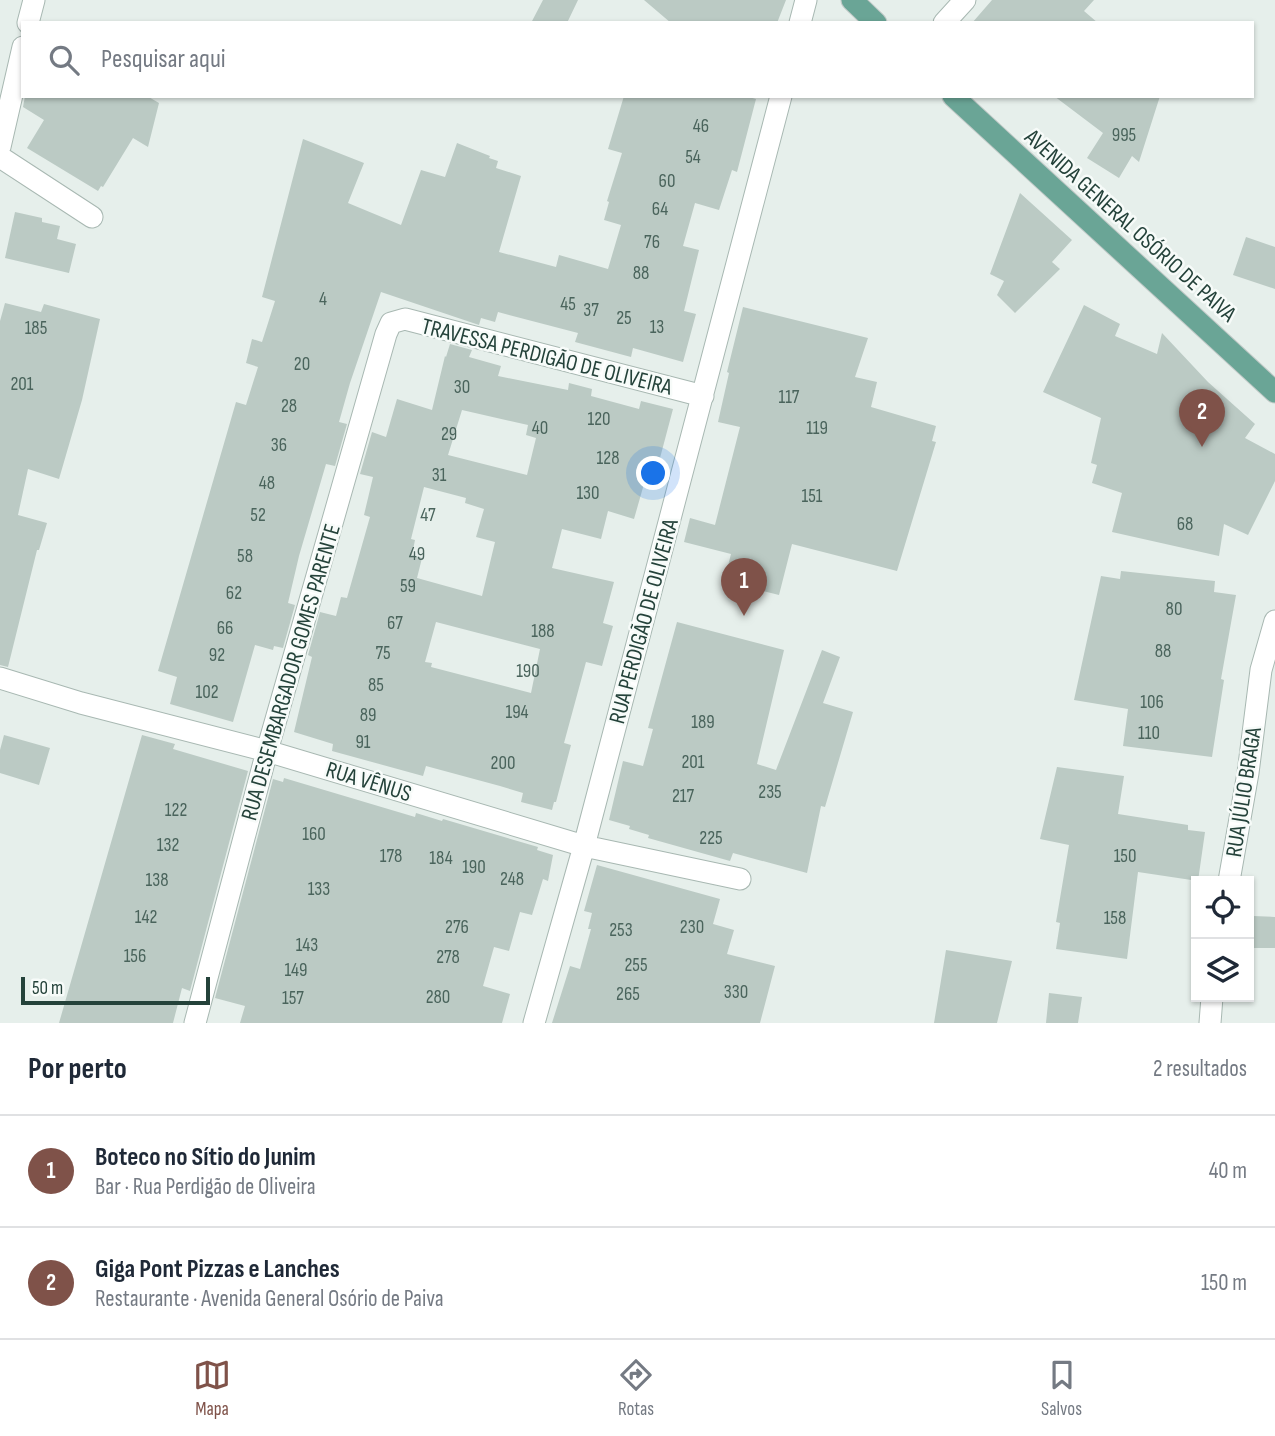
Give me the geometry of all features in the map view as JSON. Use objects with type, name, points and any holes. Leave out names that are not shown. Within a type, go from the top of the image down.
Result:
[{"type":"main road","points":[[852,0],[874,21]]},
{"type":"main road","name":"AVENIDA GENERAL OSÓRIO DE PAIVA","points":[[955,98],[1275,392]]},
{"type":"street","points":[[29,21],[34,0]]},
{"type":"street","points":[[801,21],[806,0]]},
{"type":"street","points":[[946,21],[965,0]]},
{"type":"street","points":[[0,147],[21,56]]},
{"type":"street","name":"RUA PERDIGÃO DE OLIVEIRA","points":[[534,1023],[584,846],[780,98]]},
{"type":"street","points":[[0,157],[92,217]]},
{"type":"street","name":"TRAVESSA PERDIGÃO DE OLIVEIRA","points":[[391,323],[405,319],[703,396]]},
{"type":"street","name":"RUA DESEMBARGADOR GOMES PARENTE","points":[[195,1023],[267,751],[391,323]]},
{"type":"street","name":"RUA JÚLIO BRAGA","points":[[1231,876],[1261,670],[1275,621]]},
{"type":"street","name":"RUA VÊNUS","points":[[0,677],[81,703],[267,751],[584,846],[740,879]]},
{"type":"street","points":[[1210,1023],[1212,1002]]},
{"type":"building","points":[[543,0],[578,0],[568,21],[532,21]]},
{"type":"building","points":[[644,0],[786,0],[778,21],[669,21]]},
{"type":"building","points":[[992,0],[1094,0],[1084,11],[1096,21],[974,21]]},
{"type":"building","points":[[25,98],[150,98],[159,103],[148,147],[133,138],[98,191],[27,148],[44,120],[23,107]]},
{"type":"building","points":[[623,98],[756,99],[737,172],[732,170],[719,210],[695,203],[683,246],[699,250],[684,311],[696,314],[683,362],[633,348],[631,357],[575,342],[578,333],[498,312],[495,322],[481,318],[479,325],[381,292],[339,422],[347,424],[335,466],[326,464],[299,556],[288,603],[295,605],[283,648],[274,646],[273,650],[255,645],[233,722],[170,704],[177,677],[158,671],[236,402],[246,405],[258,367],[246,363],[252,339],[262,342],[275,301],[262,297],[303,139],[364,163],[348,203],[401,225],[421,170],[445,177],[457,143],[490,156],[489,158],[498,161],[496,168],[521,176],[499,252],[556,267],[559,255],[608,269],[621,225],[604,220],[622,153],[608,149]]},
{"type":"building","points":[[1057,98],[1159,98],[1139,162],[1132,156],[1119,178],[1087,158],[1103,133]]},
{"type":"building","points":[[1020,193],[1072,240],[1052,262],[1060,269],[1015,313],[997,295],[1004,281],[990,274]]},
{"type":"building","points":[[15,212],[42,218],[42,222],[60,226],[57,239],[76,244],[69,273],[5,258]]},
{"type":"building","points":[[1246,237],[1275,247],[1275,289],[1233,275]]},
{"type":"building","points":[[5,303],[41,312],[44,304],[100,319],[82,400],[59,479],[28,469],[18,515],[47,523],[37,550],[8,667],[0,665],[0,321]]},
{"type":"building","points":[[1084,305],[1120,324],[1115,336],[1157,354],[1162,333],[1208,382],[1255,424],[1245,438],[1275,454],[1275,481],[1248,535],[1224,524],[1219,556],[1112,532],[1122,493],[1092,483],[1097,465],[1091,463],[1101,418],[1043,392]]},
{"type":"building","points":[[743,307],[868,338],[855,377],[877,382],[871,407],[936,426],[932,441],[936,442],[897,571],[792,544],[779,595],[724,581],[731,554],[684,542],[690,518],[715,525],[740,427],[718,422]]},
{"type":"building","points":[[450,344],[472,350],[469,357],[501,366],[498,376],[568,390],[569,383],[592,389],[591,396],[639,409],[641,401],[673,409],[660,458],[652,456],[634,519],[608,511],[601,539],[562,529],[552,568],[614,582],[603,623],[613,626],[602,666],[586,662],[564,743],[571,745],[552,810],[521,802],[523,793],[500,786],[426,766],[423,776],[332,751],[333,744],[294,732],[312,657],[308,655],[320,612],[336,616],[341,597],[347,598],[370,517],[364,515],[373,477],[360,474],[372,432],[386,437],[397,399],[432,410]],"holes":[[[462,410],[528,425],[526,435],[536,438],[527,475],[448,455]],[[424,487],[466,498],[465,503],[484,509],[476,537],[495,542],[482,596],[417,578],[422,558],[412,555],[415,540],[411,539]],[[436,622],[540,649],[531,693],[431,667],[432,663],[425,662]]]},
{"type":"building","points":[[1121,571],[1215,581],[1214,592],[1236,595],[1221,679],[1224,680],[1212,757],[1123,746],[1128,709],[1074,700],[1101,576],[1120,579]]},
{"type":"building","points":[[677,622],[784,650],[757,764],[776,770],[822,650],[840,657],[823,703],[853,712],[825,807],[821,806],[807,873],[733,853],[730,861],[648,838],[649,835],[629,829],[630,826],[609,820],[623,761],[643,766],[653,729],[648,728]]},
{"type":"building","points":[[4,735],[50,748],[39,785],[0,773],[0,750]]},
{"type":"building","points":[[142,735],[175,744],[173,749],[248,771],[190,991],[182,988],[173,1023],[59,1023]]},
{"type":"building","points":[[1057,767],[1124,776],[1118,814],[1188,825],[1188,830],[1205,832],[1199,876],[1191,876],[1191,880],[1138,872],[1127,959],[1056,949],[1060,923],[1056,922],[1069,845],[1040,839]]},
{"type":"building","points":[[284,778],[415,817],[416,813],[442,821],[443,819],[538,847],[537,850],[553,855],[548,881],[543,879],[532,915],[520,912],[509,951],[494,947],[483,986],[510,994],[502,1023],[240,1023],[245,1006],[215,998],[273,779],[283,782]]},
{"type":"building","points":[[597,865],[720,899],[713,924],[734,930],[727,954],[775,966],[760,1023],[552,1023],[570,966],[580,969],[591,929],[588,929],[592,913],[584,911]]},
{"type":"building","points":[[1254,916],[1275,917],[1275,948],[1254,948]]},
{"type":"building","points":[[946,950],[1012,961],[997,1023],[934,1023]]},
{"type":"building","points":[[1049,993],[1082,997],[1078,1023],[1046,1023]]},
{"type":"place","name":"Giga Pont Pizzas e Lanches","points":[[1202,447]]},
{"type":"place","name":"Boteco no Sítio do Junim","points":[[744,616]]}]
